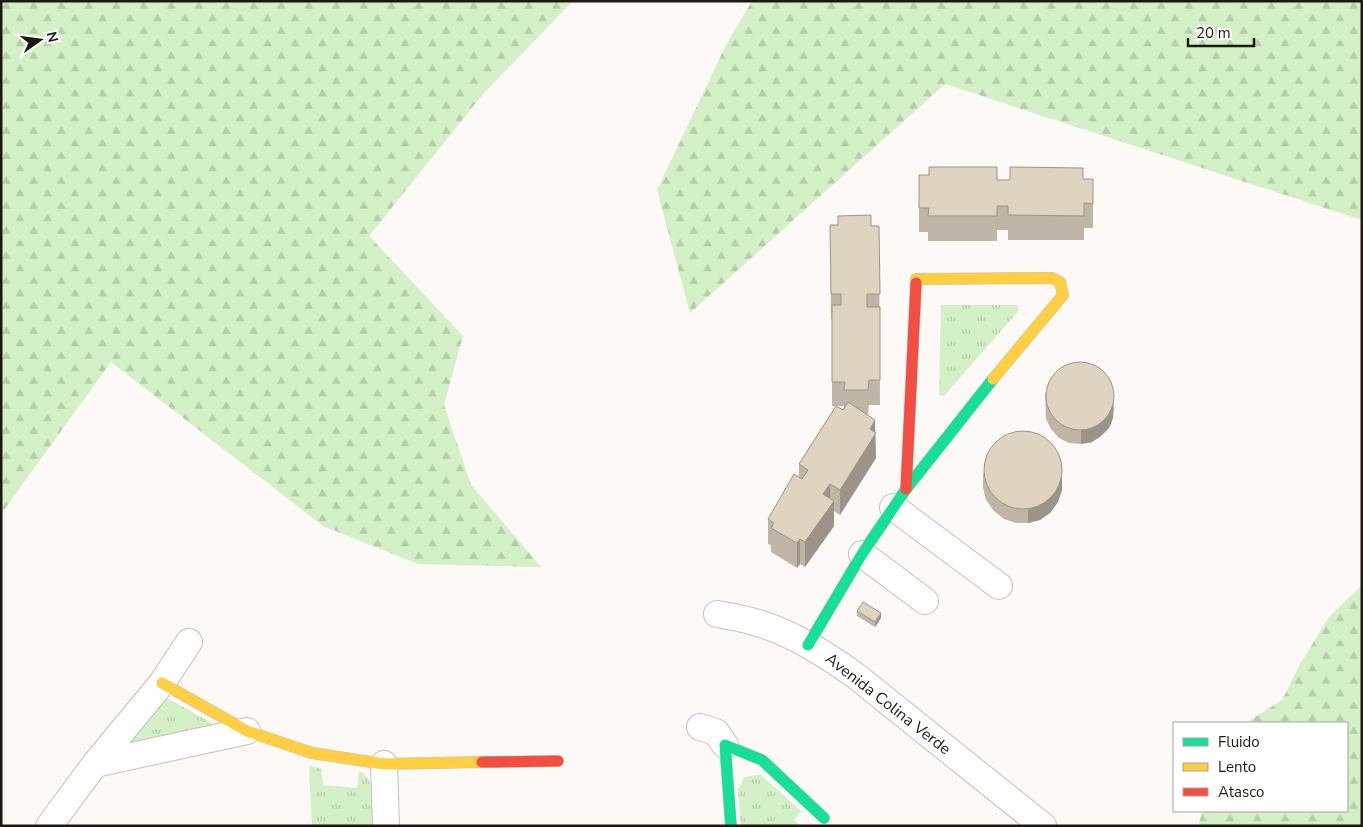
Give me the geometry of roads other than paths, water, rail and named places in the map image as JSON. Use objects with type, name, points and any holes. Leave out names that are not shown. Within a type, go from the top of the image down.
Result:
[{"type":"street","points":[[808,645],[862,554],[900,498],[984,390],[1063,295],[1060,282],[1052,278],[916,278],[900,498]]},
{"type":"street","points":[[900,498],[999,586]]},
{"type":"street","points":[[862,554],[924,601]]},
{"type":"street","name":"Avenida Colina Verde","points":[[717,614],[751,621],[776,630],[832,659],[856,676],[1043,826]]},
{"type":"street","points":[[49,826],[95,764],[162,683],[189,642]]},
{"type":"street","points":[[162,683],[246,731],[312,752],[384,764],[558,761]]},
{"type":"street","points":[[700,727],[716,732],[725,745],[731,826]]},
{"type":"street","points":[[95,764],[246,731]]},
{"type":"street","points":[[725,745],[762,760],[824,818]]},
{"type":"street","points":[[384,764],[386,826]]}]
